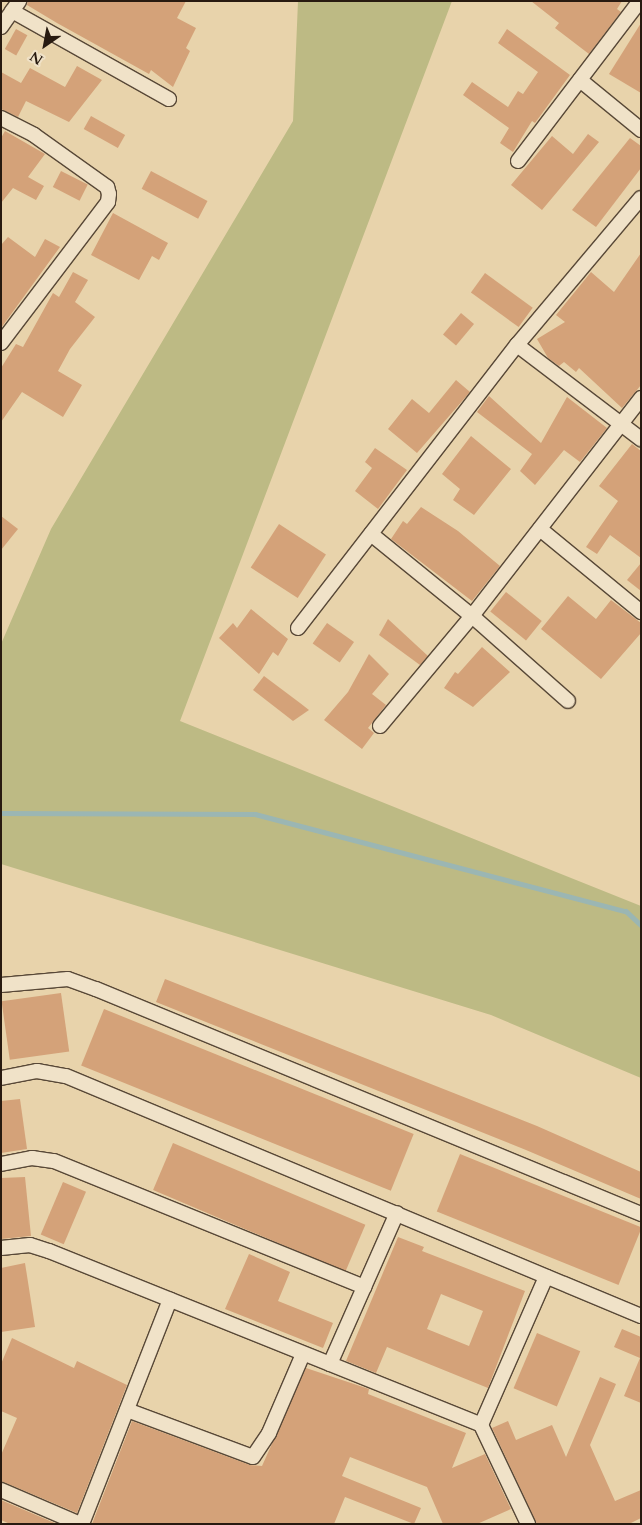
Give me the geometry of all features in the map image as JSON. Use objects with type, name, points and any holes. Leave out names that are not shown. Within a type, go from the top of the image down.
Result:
[{"type":"street","points":[[518,161],[640,1]]},
{"type":"street","points":[[1,27],[15,6],[169,99]]},
{"type":"street","points":[[580,80],[641,130]]},
{"type":"street","points":[[1,118],[34,134],[107,187],[109,194],[108,202],[1,343]]},
{"type":"street","points":[[298,628],[518,345],[641,198]]},
{"type":"street","points":[[518,345],[641,439]]},
{"type":"street","points":[[380,726],[472,616],[641,398]]},
{"type":"street","points":[[540,529],[641,612]]},
{"type":"street","points":[[371,534],[472,616],[568,701]]},
{"type":"street","points":[[1,985],[68,979],[96,988],[641,1214]]},
{"type":"street","points":[[1,1078],[37,1072],[66,1076],[641,1316]]},
{"type":"street","points":[[1,1164],[32,1158],[54,1161],[364,1287]]},
{"type":"street","points":[[330,1364],[397,1213]]},
{"type":"street","points":[[1,1248],[30,1245],[481,1425],[528,1524]]},
{"type":"street","points":[[481,1425],[546,1277]]},
{"type":"street","points":[[1,1490],[81,1524],[170,1300]]},
{"type":"street","points":[[127,1410],[253,1457],[270,1433],[303,1354]]},
{"type":"shaded area","points":[[298,1],[452,1],[180,721],[641,906],[641,1078],[491,1015],[1,864],[1,644],[51,529],[293,121]]},
{"type":"building","points":[[28,1],[186,1],[177,18],[196,28],[186,48],[190,51],[173,87],[151,70],[149,74],[57,23],[27,5]]},
{"type":"building","points":[[531,1],[622,1],[617,9],[621,12],[589,54],[555,28],[559,23]]},
{"type":"building","points":[[641,23],[641,93],[609,74]]},
{"type":"building","points":[[16,29],[27,35],[16,55],[5,49]]},
{"type":"building","points":[[507,29],[570,75],[535,123],[532,121],[513,152],[500,143],[509,128],[463,95],[472,82],[508,107],[518,91],[523,94],[538,72],[498,43]]},
{"type":"building","points":[[77,66],[102,80],[69,122],[26,101],[18,117],[1,109],[1,72],[21,83],[30,68],[65,87]]},
{"type":"building","points":[[91,116],[125,135],[118,148],[84,129]]},
{"type":"building","points":[[5,131],[45,154],[28,177],[44,186],[36,200],[13,188],[1,203],[1,138]]},
{"type":"building","points":[[588,134],[599,142],[542,210],[511,185],[552,136],[573,154]]},
{"type":"building","points":[[630,138],[641,146],[641,168],[596,227],[572,210]]},
{"type":"building","points":[[61,171],[88,185],[80,201],[53,187]]},
{"type":"building","points":[[151,171],[208,201],[198,219],[142,189]]},
{"type":"building","points":[[113,213],[168,243],[159,260],[152,256],[139,280],[91,255]]},
{"type":"building","points":[[8,237],[35,257],[45,239],[60,247],[1,328],[1,245]]},
{"type":"building","points":[[641,253],[641,385],[622,408],[579,368],[576,372],[564,362],[559,366],[548,358],[537,339],[565,322],[556,315],[591,272],[614,292]]},
{"type":"building","points":[[73,272],[88,280],[75,302],[95,317],[70,349],[58,371],[82,385],[63,417],[22,392],[1,422],[1,368],[16,344],[23,347],[53,293],[59,297]]},
{"type":"building","points":[[485,273],[533,308],[519,327],[471,292]]},
{"type":"building","points":[[461,313],[474,324],[456,345],[443,334]]},
{"type":"building","points":[[456,380],[470,392],[417,453],[388,429],[412,399],[429,413]]},
{"type":"building","points":[[489,396],[541,443],[567,397],[607,428],[580,462],[564,450],[535,485],[520,471],[532,454],[477,412]]},
{"type":"building","points":[[471,436],[511,469],[474,515],[453,500],[460,489],[442,474]]},
{"type":"building","points":[[632,444],[641,451],[641,558],[610,535],[597,554],[586,547],[618,501],[599,486]]},
{"type":"building","points":[[375,448],[407,470],[378,509],[355,491],[372,468],[365,462]]},
{"type":"building","points":[[421,507],[458,531],[500,566],[472,601],[391,539],[403,521],[407,524]]},
{"type":"building","points":[[1,516],[18,529],[1,550]]},
{"type":"building","points":[[279,524],[326,554],[298,598],[251,568]]},
{"type":"building","points":[[641,563],[641,591],[627,580]]},
{"type":"building","points":[[506,592],[542,621],[526,640],[490,611]]},
{"type":"building","points":[[568,596],[596,619],[611,600],[641,623],[641,633],[601,679],[541,629]]},
{"type":"building","points":[[251,609],[288,639],[278,656],[273,652],[259,674],[219,638],[233,623],[237,628]]},
{"type":"building","points":[[388,619],[428,656],[420,665],[379,635]]},
{"type":"building","points":[[327,623],[354,642],[340,662],[313,643]]},
{"type":"building","points":[[482,647],[510,672],[473,707],[444,688],[455,672],[458,674]]},
{"type":"building","points":[[369,654],[389,674],[372,694],[386,705],[368,728],[374,733],[362,749],[324,720],[348,692]]},
{"type":"building","points":[[264,676],[309,710],[293,721],[253,690]]},
{"type":"building","points":[[165,979],[537,1126],[641,1172],[641,1199],[526,1150],[156,1002]]},
{"type":"building","points":[[61,993],[69,1051],[10,1060],[2,1001]]},
{"type":"building","points":[[104,1009],[414,1134],[391,1191],[81,1066]]},
{"type":"building","points":[[20,1099],[27,1149],[1,1153],[1,1101]]},
{"type":"building","points":[[173,1143],[365,1225],[345,1272],[153,1190]]},
{"type":"building","points":[[460,1154],[641,1227],[619,1285],[437,1211]]},
{"type":"building","points":[[25,1177],[31,1236],[1,1239],[1,1178]]},
{"type":"building","points":[[63,1182],[86,1192],[64,1244],[41,1234]]},
{"type":"building","points":[[398,1237],[424,1247],[422,1251],[525,1291],[488,1388],[387,1347],[376,1373],[346,1361]],"holes":[[[441,1294],[483,1311],[469,1346],[427,1329]]]},
{"type":"building","points":[[249,1254],[290,1272],[278,1301],[333,1323],[323,1348],[225,1309]]},
{"type":"building","points":[[25,1263],[35,1327],[1,1332],[1,1268]]},
{"type":"building","points":[[622,1329],[641,1337],[641,1403],[624,1396],[640,1358],[614,1347]]},
{"type":"building","points":[[537,1333],[580,1351],[557,1407],[514,1388]]},
{"type":"building","points":[[12,1338],[74,1368],[77,1361],[127,1385],[77,1513],[1,1481],[1,1455],[17,1418],[1,1411],[1,1364]]},
{"type":"building","points":[[306,1368],[369,1389],[368,1394],[466,1433],[452,1468],[485,1454],[511,1509],[477,1524],[443,1524],[427,1487],[350,1457],[342,1476],[421,1508],[414,1524],[345,1497],[334,1524],[92,1524],[132,1421],[250,1465],[262,1466]]},
{"type":"building","points":[[600,1377],[616,1384],[590,1445],[615,1501],[641,1490],[641,1518],[629,1524],[537,1524],[492,1428],[508,1421],[516,1440],[552,1425],[566,1457]]},
{"type":"building","points":[[1,1500],[57,1524],[10,1524],[1,1520]]},
{"type":"waterway","points":[[1,813],[255,814],[626,911],[641,925]]}]
